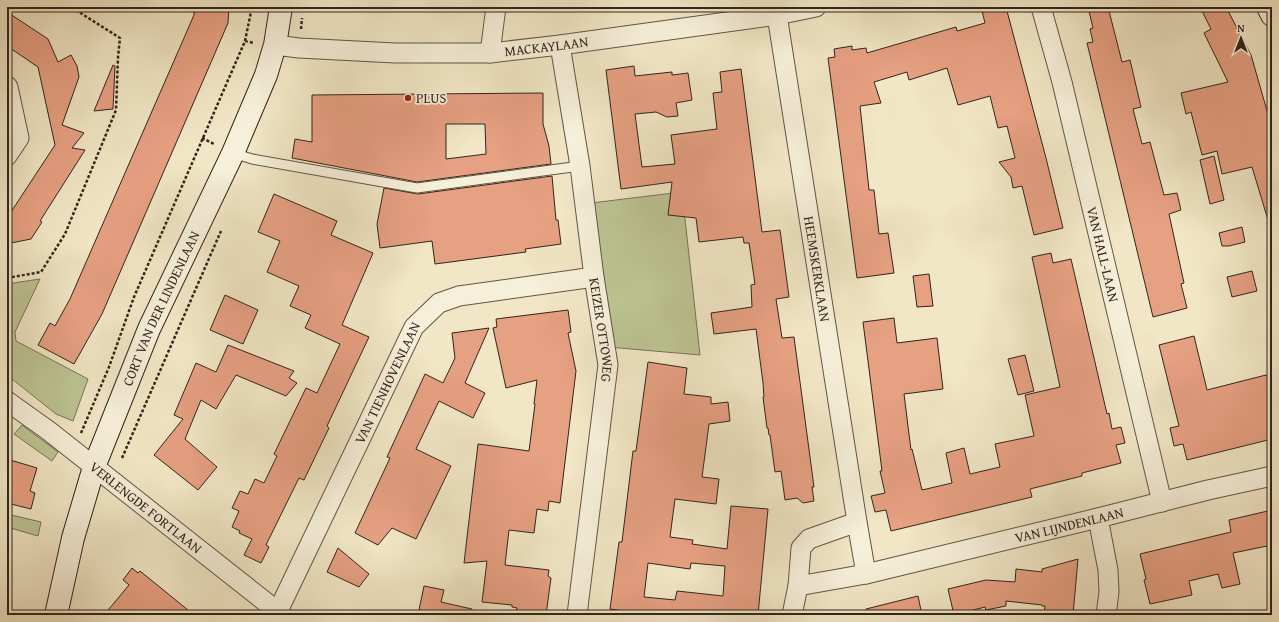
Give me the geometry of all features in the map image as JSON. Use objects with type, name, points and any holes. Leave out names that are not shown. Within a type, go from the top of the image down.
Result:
[{"type":"main road","name":"CORT VAN DER LINDENLAAN","points":[[56,615],[73,538],[94,467],[149,329],[233,153],[266,75],[275,46],[281,7]]},
{"type":"main road","points":[[1268,7],[1272,15]]},
{"type":"street","points":[[490,53],[496,7]]},
{"type":"street","name":"MACKAYLAAN","points":[[275,46],[395,53],[490,53],[560,45],[766,13],[816,7]]},
{"type":"street","name":"VAN HALL-LAAN","points":[[1041,7],[1064,90],[1162,502]]},
{"type":"street","name":"HEEMSKERKLAAN","points":[[766,13],[866,574]]},
{"type":"street","name":"KEIZER OTTOWEG","points":[[560,45],[580,166],[594,277],[608,365],[577,615]]},
{"type":"street","points":[[7,86],[19,138],[7,156]]},
{"type":"street","name":"VAN TIENHOVENLAAN","points":[[280,613],[414,327],[439,303],[459,296],[594,277]]},
{"type":"street","name":"VERLENGDE FORTLAAN","points":[[7,402],[50,431],[280,613]]},
{"type":"street","name":"VAN LIJNDENLAAN","points":[[866,574],[1272,476]]},
{"type":"street","points":[[1098,518],[1108,570],[1109,592],[1106,615]]},
{"type":"street","points":[[792,615],[798,586],[801,548],[809,539],[857,522]]},
{"type":"street","points":[[798,586],[866,574]]},
{"type":"lane","points":[[233,153],[252,158],[417,188],[580,166]]},
{"type":"path","points":[[7,278],[41,272],[64,234],[116,110],[120,38],[71,7]]},
{"type":"path","name":"CORT VAN DER LINDENLAAN","points":[[74,450],[109,367],[137,290],[245,41],[252,7]]},
{"type":"green space","points":[[682,192],[700,355],[608,347],[591,203]]},
{"type":"green space","points":[[40,279],[15,332],[16,341],[88,379],[73,421],[56,414],[7,375],[7,284]]},
{"type":"green space","points":[[22,425],[58,452],[52,461],[14,434]]},
{"type":"green space","points":[[7,514],[41,522],[38,536],[7,527]]},
{"type":"building","points":[[194,7],[229,7],[228,23],[102,314],[74,364],[38,345],[50,323],[55,326],[70,299],[194,15]]},
{"type":"building","points":[[981,7],[1001,7],[1003,12],[1007,11],[1063,228],[1034,235],[1022,186],[1013,188],[1011,177],[999,162],[1015,158],[1007,126],[998,128],[990,96],[958,105],[947,68],[909,80],[907,72],[874,82],[881,103],[860,106],[869,190],[874,190],[879,234],[888,233],[894,273],[857,278],[828,58],[835,57],[834,49],[852,46],[852,50],[866,48],[867,53],[956,27],[957,31],[985,23]]},
{"type":"building","points":[[1088,7],[1108,7],[1122,62],[1130,60],[1141,107],[1133,109],[1142,144],[1150,142],[1164,195],[1177,193],[1181,210],[1169,214],[1184,283],[1181,284],[1187,308],[1153,317],[1087,43],[1093,42],[1090,29],[1093,28]]},
{"type":"building","points":[[1200,7],[1226,7],[1251,55],[1272,128],[1272,219],[1268,220],[1252,167],[1222,174],[1217,151],[1202,155],[1191,112],[1186,114],[1181,93],[1228,82],[1204,33],[1211,29]]},
{"type":"building","points":[[7,12],[48,39],[58,62],[71,55],[77,66],[79,77],[62,125],[84,133],[72,148],[85,150],[40,221],[42,222],[31,239],[11,243],[11,240],[7,241],[7,218],[55,145],[38,67],[7,46]]},
{"type":"building","points":[[113,65],[115,66],[113,109],[94,111]]},
{"type":"building","points":[[634,66],[635,76],[672,72],[672,75],[688,73],[692,100],[676,103],[678,116],[667,117],[656,112],[635,114],[642,167],[675,164],[671,135],[717,129],[713,93],[722,92],[720,72],[741,69],[762,232],[780,230],[789,297],[776,299],[782,338],[794,337],[814,487],[812,487],[814,501],[803,503],[797,498],[785,500],[781,471],[775,472],[770,435],[767,428],[756,329],[714,334],[711,313],[752,307],[751,285],[755,284],[749,243],[744,243],[743,237],[699,242],[696,218],[668,215],[672,182],[621,189],[606,70]]},
{"type":"building","points":[[543,93],[543,124],[549,146],[551,164],[417,182],[292,158],[295,139],[312,142],[312,95]],"holes":[[[446,124],[485,124],[486,154],[446,159]]]},
{"type":"building","points":[[1214,156],[1224,200],[1210,204],[1200,160]]},
{"type":"building","points":[[552,176],[556,220],[558,220],[561,244],[525,249],[526,252],[435,264],[432,241],[380,248],[377,224],[384,188],[418,194]]},
{"type":"building","points":[[274,194],[337,221],[331,235],[373,253],[342,325],[369,337],[327,426],[329,428],[304,480],[299,478],[266,545],[269,547],[261,563],[244,555],[252,539],[239,533],[240,531],[232,527],[239,511],[232,508],[240,491],[248,494],[255,479],[264,483],[277,456],[274,454],[306,388],[317,393],[340,344],[305,328],[311,315],[290,306],[299,286],[267,272],[280,241],[258,232]]},
{"type":"building","points":[[1242,227],[1245,242],[1222,246],[1219,233]]},
{"type":"building","points":[[1051,253],[1053,263],[1071,259],[1107,414],[1109,413],[1112,429],[1121,427],[1125,443],[1116,445],[1121,463],[1082,473],[1082,476],[1030,489],[1032,497],[891,531],[886,510],[875,512],[871,496],[885,493],[880,471],[882,471],[863,322],[894,318],[897,343],[937,338],[943,389],[904,394],[911,450],[912,449],[922,490],[952,483],[946,453],[964,448],[970,474],[1000,467],[995,444],[1034,436],[1025,395],[1060,387],[1032,257]]},
{"type":"building","points":[[1252,271],[1257,291],[1232,297],[1227,277]]},
{"type":"building","points":[[929,274],[933,306],[917,307],[913,276]]},
{"type":"building","points":[[225,295],[258,310],[243,344],[210,330]]},
{"type":"building","points":[[568,310],[571,332],[568,333],[576,371],[560,503],[549,501],[548,511],[537,509],[534,533],[509,530],[505,565],[549,570],[548,576],[551,578],[546,615],[516,615],[517,608],[512,607],[512,605],[482,602],[487,561],[464,563],[478,444],[529,451],[535,404],[537,380],[506,388],[493,328],[497,327],[496,319]]},
{"type":"building","points":[[489,328],[465,383],[485,393],[473,418],[439,401],[416,449],[451,466],[416,539],[392,528],[378,545],[355,533],[390,458],[387,457],[425,374],[443,383],[455,358],[452,333]]},
{"type":"building","points":[[1194,336],[1207,390],[1266,375],[1272,376],[1272,439],[1187,460],[1183,444],[1174,446],[1170,428],[1179,426],[1159,345]]},
{"type":"building","points":[[228,345],[294,371],[289,378],[297,383],[286,396],[236,375],[216,409],[201,400],[185,439],[217,467],[198,490],[154,455],[183,419],[174,415],[196,363],[216,372]]},
{"type":"building","points":[[1025,355],[1034,391],[1018,395],[1008,359]]},
{"type":"building","points":[[648,362],[687,368],[684,394],[711,397],[711,404],[728,402],[730,421],[709,424],[702,477],[719,479],[716,504],[675,499],[670,537],[693,540],[692,544],[727,549],[731,506],[768,509],[758,615],[652,615],[610,609],[619,542],[622,542],[633,451],[636,451]],"holes":[[[648,563],[690,569],[691,563],[725,566],[723,596],[677,591],[675,600],[644,597]]]},
{"type":"building","points":[[7,459],[37,468],[30,491],[35,493],[31,509],[7,503],[7,491],[11,477],[7,476]]},
{"type":"building","points":[[1272,510],[1272,545],[1233,553],[1240,584],[1222,588],[1218,574],[1189,581],[1192,595],[1150,604],[1140,554],[1231,532],[1229,520]]},
{"type":"building","points":[[338,548],[369,574],[359,587],[327,572]]},
{"type":"building","points":[[1078,559],[1073,615],[1044,615],[1045,606],[1006,601],[1006,606],[986,610],[985,607],[954,615],[948,589],[986,580],[1015,582],[1016,569],[1042,572],[1042,569]]},
{"type":"building","points":[[132,568],[138,573],[140,571],[194,615],[104,615],[129,585],[123,580]]},
{"type":"building","points":[[424,586],[444,590],[441,602],[472,609],[471,615],[418,615]]},
{"type":"building","points":[[918,596],[922,615],[866,615],[866,609]]},
{"type":"place","name":"PLUS","points":[[408,98]]}]
